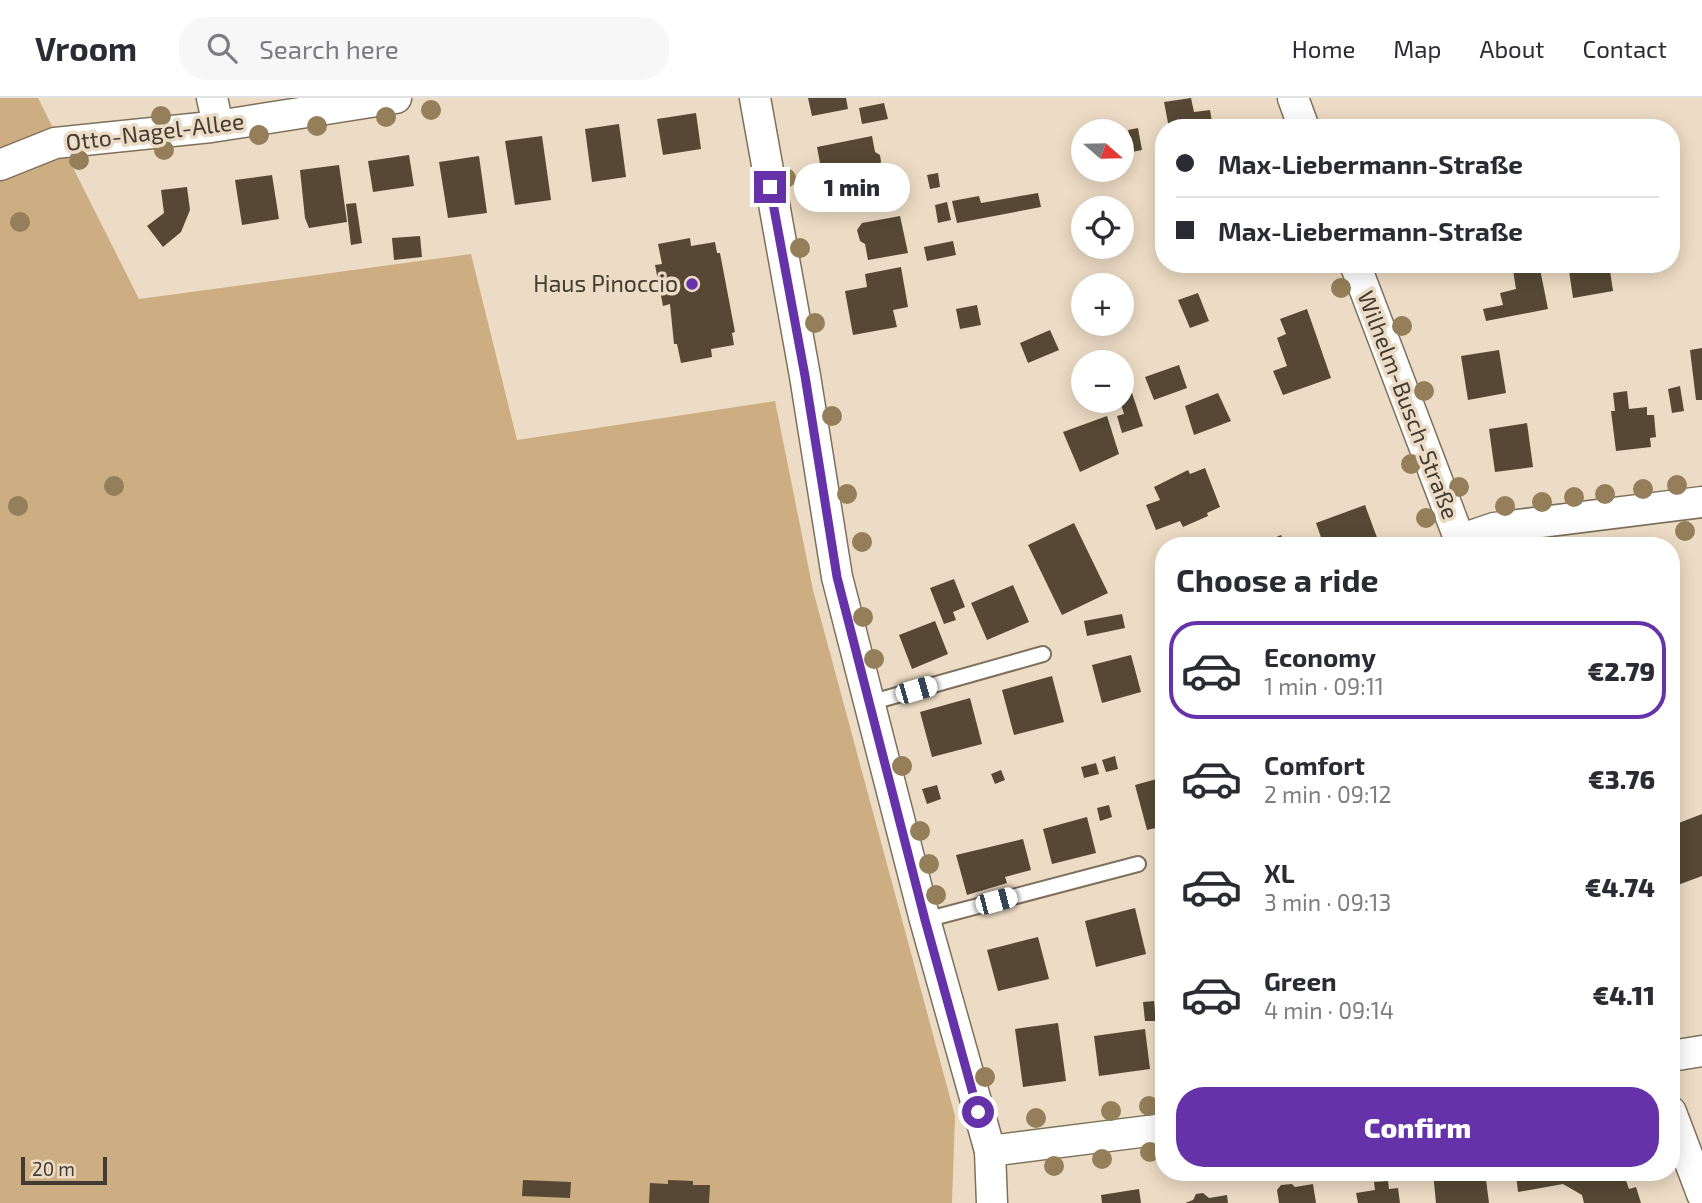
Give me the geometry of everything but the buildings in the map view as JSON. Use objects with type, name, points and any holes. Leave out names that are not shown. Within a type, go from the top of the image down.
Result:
[{"type":"street","name":"Otto-Nagel-Allee","points":[[0,165],[55,144],[215,112],[396,98]]},
{"type":"street","points":[[755,98],[805,376],[837,577],[925,920],[990,1151],[992,1203]]},
{"type":"street","points":[[1293,98],[1301,119]]},
{"type":"street","name":"Wilhelm-Busch-Straße","points":[[1358,273],[1459,537]]},
{"type":"street","points":[[1474,537],[1494,528],[1702,502]]},
{"type":"street","points":[[1680,1055],[1702,1051]]},
{"type":"street","points":[[990,1151],[1155,1130]]},
{"type":"street","points":[[1680,1136],[1702,1194]]},
{"type":"lane","points":[[869,703],[1043,654]]},
{"type":"lane","points":[[925,920],[1138,864]]},
{"type":"shaded area","points":[[0,98],[38,98],[139,299],[471,254],[517,440],[775,401],[813,590],[955,1116],[952,1203],[0,1203]]},
{"type":"place","name":"Haus Pinoccio","points":[[692,284]]},
{"type":"route","points":[[770,187],[805,376],[837,577],[925,920],[978,1112]]}]
